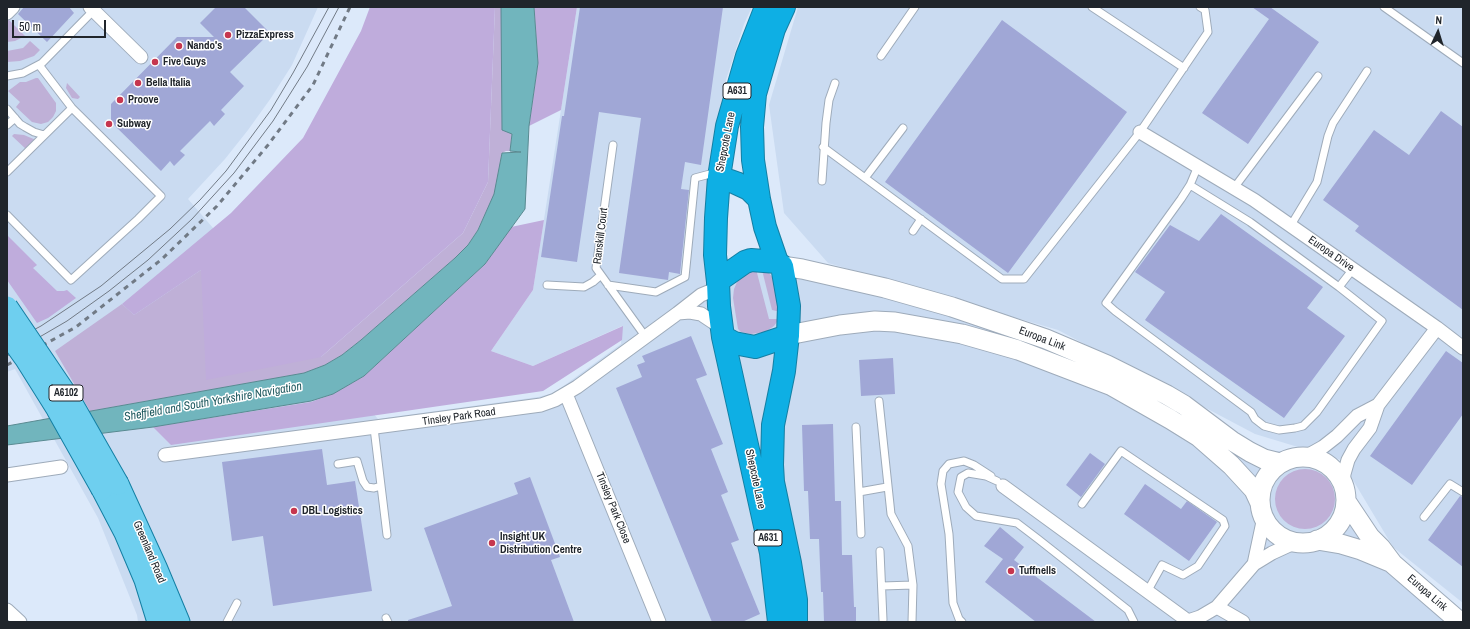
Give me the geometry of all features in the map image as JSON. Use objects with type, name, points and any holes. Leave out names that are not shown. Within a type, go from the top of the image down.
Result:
[{"type":"highway","name":"Shepcote Lane","points":[[766,7],[756,59],[752,127],[753,160],[765,227],[780,264],[789,306],[788,336],[784,371],[773,425],[772,447],[774,529],[771,553],[779,622]]},
{"type":"highway","name":"Shepcote Lane","points":[[784,7],[774,29],[756,59],[727,126],[719,177],[715,255],[722,332],[774,529],[790,563],[796,600],[796,622]]},
{"type":"highway","points":[[719,177],[736,183],[749,190],[759,199]]},
{"type":"highway","points":[[718,285],[722,278],[751,260],[780,264]]},
{"type":"highway","points":[[722,332],[734,344],[755,347],[788,336]]},
{"type":"main road","name":"A6102","points":[[7,307],[70,400],[110,486]]},
{"type":"main road","name":"A6102","points":[[7,333],[110,486]]},
{"type":"main road","name":"Greenland Road","points":[[110,486],[125,533],[145,580],[158,622]]},
{"type":"main road","name":"Greenland Road","points":[[110,486],[156,567],[178,622]]},
{"type":"street","points":[[7,13],[13,7]]},
{"type":"street","points":[[94,8],[141,57]]},
{"type":"street","name":"Europa Drive","points":[[1140,132],[1254,200],[1437,328],[1463,348]]},
{"type":"street","name":"Europa Link","points":[[780,264],[892,290],[952,307],[1046,339],[1126,374],[1167,395],[1184,405],[1232,441],[1250,452],[1264,459],[1280,463]]},
{"type":"street","name":"Tinsley Park Road","points":[[165,455],[535,406],[555,400],[566,394],[701,295],[718,285]]},
{"type":"street","points":[[678,313],[690,312],[701,314],[722,332]]},
{"type":"street","name":"Europa Link","points":[[788,336],[845,324],[895,322],[962,334],[1018,350],[1112,386],[1170,419],[1199,438],[1231,465],[1250,484],[1262,510]]},
{"type":"street","points":[[1262,510],[1270,526],[1277,534],[1296,542],[1307,542],[1325,537],[1338,525],[1342,518],[1344,474],[1348,460],[1354,449],[1370,428],[1378,405],[1437,328]]},
{"type":"street","name":"Tinsley Park Close","points":[[566,394],[659,622]]},
{"type":"street","points":[[1305,457],[1323,447],[1337,436],[1357,416],[1378,405]]},
{"type":"street","points":[[1254,564],[1262,510],[1260,495],[1265,480],[1280,463],[1292,458],[1305,457],[1321,461],[1328,465],[1339,477],[1344,493]]},
{"type":"street","points":[[7,475],[61,467]]},
{"type":"street","points":[[1000,483],[1186,622],[1200,617],[1217,607],[1224,601],[1254,564],[1296,542]]},
{"type":"street","name":"Europa Link","points":[[1344,493],[1370,537],[1381,548],[1393,564],[1460,622]]},
{"type":"street","name":"Europa Link","points":[[1317,540],[1341,544],[1361,550],[1393,564]]},
{"type":"street","points":[[1217,607],[1243,622]]},
{"type":"street","points":[[7,610],[20,622]]},
{"type":"lane","points":[[881,56],[915,7]]},
{"type":"lane","points":[[1092,7],[1184,68]]},
{"type":"lane","points":[[823,148],[1002,279],[1024,279],[1140,132],[1208,32],[1205,10],[1200,7]]},
{"type":"lane","points":[[1384,7],[1463,63]]},
{"type":"lane","points":[[7,76],[23,73],[39,65],[94,8]]},
{"type":"lane","points":[[7,215],[71,280],[138,219],[160,196],[72,108],[39,65]]},
{"type":"lane","points":[[1291,225],[1317,182],[1328,136],[1333,123],[1367,71]]},
{"type":"lane","points":[[1234,188],[1318,76]]},
{"type":"lane","points":[[822,181],[823,148],[829,100],[835,83]]},
{"type":"lane","points":[[7,172],[72,108]]},
{"type":"lane","points":[[7,110],[25,127],[44,135]]},
{"type":"lane","points":[[7,125],[15,118]]},
{"type":"lane","points":[[865,178],[903,128]]},
{"type":"lane","name":"Ranskill Court","points":[[613,145],[596,268],[645,336]]},
{"type":"lane","points":[[1190,185],[1250,222],[1339,287],[1382,321],[1317,412],[1303,426],[1279,430],[1264,426],[1255,419],[1251,412],[1114,311],[1106,303],[1190,185],[1198,166]]},
{"type":"lane","points":[[608,284],[656,292],[685,277],[695,178],[710,174],[719,177]]},
{"type":"lane","points":[[913,231],[921,219]]},
{"type":"lane","points":[[1339,287],[1353,269]]},
{"type":"lane","points":[[547,285],[584,287],[601,275]]},
{"type":"lane","points":[[879,401],[891,514],[908,546],[913,585],[912,622]]},
{"type":"lane","points":[[856,427],[861,534]]},
{"type":"lane","points":[[374,428],[387,535]]},
{"type":"lane","points":[[1082,504],[1122,451],[1223,520],[1225,526],[1198,566],[1183,574],[1162,565],[1147,592]]},
{"type":"lane","points":[[338,464],[358,461],[363,481],[367,487],[374,488],[381,486]]},
{"type":"lane","points":[[962,622],[959,619],[953,603],[949,534],[941,484],[943,471],[949,464],[964,461],[974,464],[1000,483]]},
{"type":"lane","points":[[1000,483],[986,476],[968,473],[961,477],[958,492],[966,507],[976,516],[1017,523],[1128,610],[1134,622]]},
{"type":"lane","points":[[1424,517],[1450,484],[1463,492]]},
{"type":"lane","points":[[859,492],[887,487]]},
{"type":"lane","points":[[880,551],[883,620]]},
{"type":"lane","points":[[882,586],[913,585]]},
{"type":"lane","points":[[227,622],[236,603]]},
{"type":"shaded area","points":[[7,7],[318,7],[292,65],[271,98],[225,159],[188,199],[378,419],[538,397],[554,393],[621,344],[622,326],[533,366],[491,351],[533,290],[577,7],[752,7],[744,24],[726,80],[708,169],[705,248],[710,283],[734,259],[1004,322],[1260,448],[1275,451],[1293,451],[1318,456],[1334,464],[1342,472],[1360,511],[1372,532],[1463,622],[138,622],[137,615],[98,518],[15,369],[7,372]]},
{"type":"shaded area","points":[[370,7],[495,7],[488,182],[463,233],[321,357],[206,380],[201,270],[134,315],[122,304],[231,213],[303,138],[361,31]]},
{"type":"shaded area","points":[[495,7],[504,7],[512,134],[510,151],[502,153],[495,194],[478,230],[468,245],[455,258],[361,340],[342,355],[325,365],[304,373],[90,411],[55,351],[122,304],[134,315],[201,270],[321,357],[463,233],[488,182]]},
{"type":"shaded area","points":[[534,7],[577,7],[561,110],[529,126],[538,63]]},
{"type":"shaded area","points":[[798,7],[1463,7],[1463,603],[1393,547],[1341,460],[1255,434],[1058,330],[828,263],[784,213],[769,105]]},
{"type":"shaded area","points":[[8,19],[25,36],[15,41],[7,42]]},
{"type":"shaded area","points":[[30,41],[40,50],[34,56],[20,61],[7,62],[7,51],[23,48]]},
{"type":"shaded area","points":[[38,78],[56,103],[56,111],[53,117],[48,122],[41,124],[32,122],[16,107],[20,102],[8,91],[20,82],[26,82]]},
{"type":"shaded area","points":[[67,83],[80,97],[78,99],[72,98],[66,88]]},
{"type":"shaded area","points":[[14,134],[24,135],[36,140],[27,150],[12,136]]},
{"type":"shaded area","points":[[544,220],[533,290],[491,351],[533,366],[623,326],[622,340],[543,391],[171,445],[153,427],[311,402],[333,394],[364,376],[485,264],[511,227]]},
{"type":"shaded area","points":[[7,235],[37,265],[33,268],[57,291],[67,290],[76,298],[48,318],[37,323],[7,280]]},
{"type":"shaded area","points":[[756,269],[769,319],[779,319],[774,326],[765,332],[751,334],[741,332],[738,329],[733,298],[734,289],[737,282],[742,276]]},
{"type":"shaded area","points":[[762,270],[769,273],[776,282],[781,312],[772,310]]},
{"type":"shaded area","points":[[1299,469],[1311,469],[1327,477],[1333,487],[1335,499],[1333,511],[1327,521],[1311,529],[1299,529],[1283,521],[1275,505],[1275,493],[1283,477]]},
{"type":"water","name":"Sheffield and South Yorkshire Navigation","points":[[501,7],[534,7],[538,63],[529,126],[525,209],[485,264],[364,376],[333,394],[311,401],[153,427],[7,445],[7,426],[304,373],[325,365],[342,355],[361,340],[455,258],[468,245],[478,230],[494,194],[502,153],[521,152],[510,151],[512,134],[502,130]]},
{"type":"building","points":[[24,7],[69,7],[74,13],[47,42],[18,14]]},
{"type":"building","points":[[216,7],[244,7],[270,33],[230,72],[244,86],[221,110],[225,114],[214,126],[210,121],[180,151],[185,155],[174,166],[170,161],[161,171],[111,122],[111,104],[177,37],[214,37],[200,23]]},
{"type":"building","points":[[580,7],[723,7],[701,165],[685,162],[681,189],[689,190],[680,274],[669,272],[668,280],[619,273],[641,118],[599,112],[577,262],[541,257]]},
{"type":"building","points":[[1252,7],[1270,7],[1319,42],[1248,144],[1202,113],[1269,19]]},
{"type":"building","points":[[1002,20],[1127,112],[1008,273],[885,182]]},
{"type":"building","points":[[1441,111],[1463,127],[1463,310],[1355,231],[1359,226],[1323,200],[1374,130],[1409,155]]},
{"type":"building","points":[[1221,214],[1323,287],[1307,308],[1345,336],[1284,418],[1145,320],[1165,292],[1135,272],[1170,225],[1199,241]]},
{"type":"building","points":[[691,336],[707,375],[696,379],[723,444],[711,449],[728,492],[721,495],[739,540],[731,543],[760,614],[742,622],[712,622],[616,388],[642,377],[637,365],[645,362],[642,356]]},
{"type":"building","points":[[1446,351],[1463,363],[1463,414],[1412,485],[1370,456]]},
{"type":"building","points":[[893,358],[895,394],[861,396],[859,360]]},
{"type":"building","points":[[833,424],[835,501],[841,501],[842,555],[852,555],[856,622],[824,622],[819,539],[810,539],[808,491],[804,491],[802,425]]},
{"type":"building","name":"DBL Logistics","points":[[322,449],[327,485],[355,481],[372,591],[273,606],[263,536],[232,541],[222,462]]},
{"type":"building","points":[[1090,453],[1105,464],[1081,497],[1066,485]]},
{"type":"building","name":"Insight UK Distribution Centre","points":[[530,477],[560,557],[551,560],[574,622],[408,622],[408,620],[452,606],[424,528],[518,494],[514,483]]},
{"type":"building","points":[[1145,484],[1181,509],[1187,501],[1217,522],[1189,561],[1124,514]]},
{"type":"building","points":[[1460,496],[1463,497],[1463,567],[1428,540]]},
{"type":"building","name":"Tuffnells","points":[[1000,527],[1024,547],[1014,560],[1096,622],[1036,622],[985,582],[1003,559],[984,546]]},
{"type":"tram line","points":[[7,344],[41,326],[101,286],[170,229],[200,200],[226,171],[271,110],[329,7]]},
{"type":"tram line","points":[[7,356],[67,321],[109,291],[148,260],[192,219],[234,173],[273,121],[307,67],[339,7]]},
{"type":"railway","points":[[7,365],[76,327],[162,259],[217,206],[268,145],[313,85],[350,7]]},
{"type":"place","name":"PizzaExpress","points":[[228,35]]},
{"type":"place","name":"Nando's","points":[[179,46]]},
{"type":"place","name":"Five Guys","points":[[155,62]]},
{"type":"place","name":"Bella Italia","points":[[138,83]]},
{"type":"place","name":"Proove","points":[[120,100]]},
{"type":"place","name":"Subway","points":[[109,124]]},
{"type":"place","name":"DBL Logistics","points":[[294,511]]},
{"type":"place","name":"Insight UK Distribution Centre","points":[[492,543]]},
{"type":"place","name":"Tuffnells","points":[[1011,571]]}]
